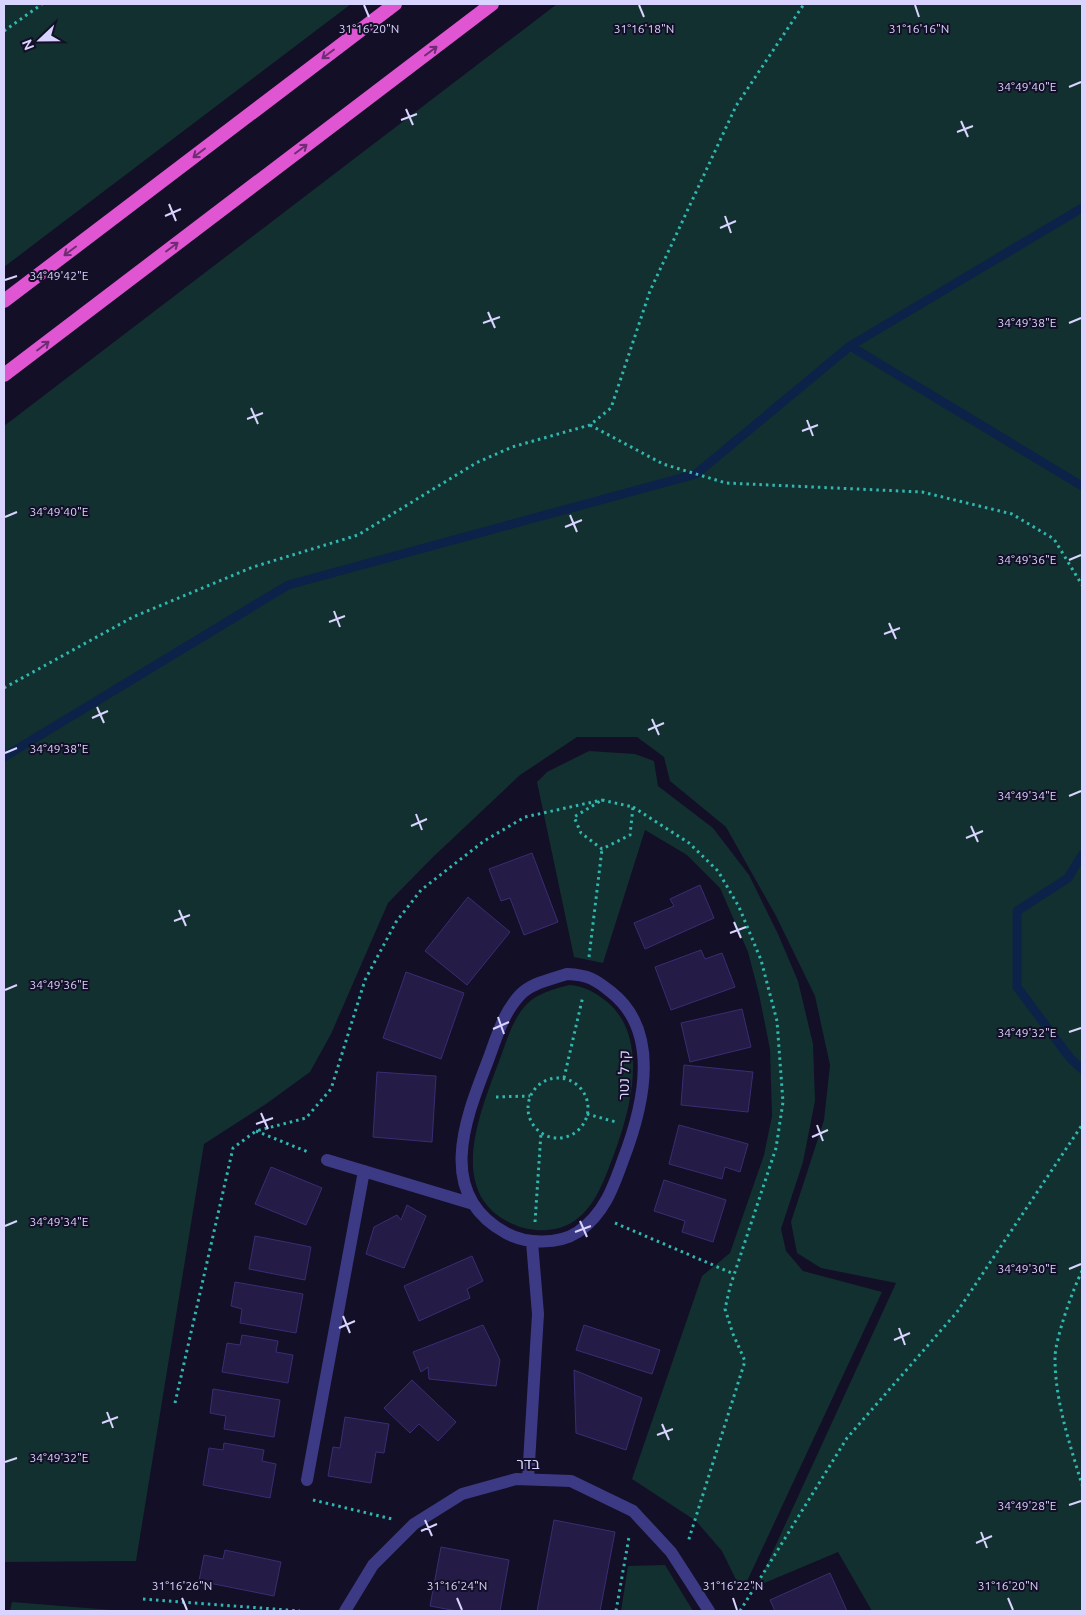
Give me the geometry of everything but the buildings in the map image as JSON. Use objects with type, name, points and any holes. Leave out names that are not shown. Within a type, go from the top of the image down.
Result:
[{"type":"highway","points":[[4,301],[395,4]]},
{"type":"highway","points":[[4,375],[492,4]]},
{"type":"street","name":"קרל נטר","points":[[568,974],[587,975],[624,1002],[636,1023],[644,1056],[643,1092],[636,1127],[608,1201],[578,1232],[559,1238],[532,1242],[508,1235],[487,1222],[470,1203],[462,1174],[463,1142],[474,1098],[505,1016],[520,994],[544,981],[568,974]]},
{"type":"street","points":[[327,1160],[470,1203]]},
{"type":"street","points":[[307,1480],[364,1171]]},
{"type":"street","points":[[528,1479],[538,1314],[537,1281],[532,1242]]},
{"type":"street","name":"בדר","points":[[344,1611],[373,1565],[414,1524],[462,1494],[516,1479],[528,1479],[571,1481],[633,1511],[671,1552],[709,1611]]},
{"type":"path","points":[[4,30],[42,4]]},
{"type":"path","points":[[4,688],[133,617],[254,567],[358,535],[476,463],[512,447],[590,424],[611,408],[650,291],[736,106],[804,4]]},
{"type":"path","points":[[590,424],[663,464],[726,484],[922,492],[1012,514],[1054,539],[1082,585]]},
{"type":"path","points":[[602,800],[574,818],[581,833],[602,849]]},
{"type":"path","points":[[175,1403],[233,1148],[256,1131],[306,1118],[331,1089],[365,980],[396,922],[421,890],[484,841],[525,817],[602,800],[633,807],[689,843],[718,871],[739,907],[761,960],[777,1021],[782,1102],[776,1148],[734,1274],[725,1309],[733,1334],[745,1361],[680,1567]]},
{"type":"path","points":[[602,849],[630,835],[633,807]]},
{"type":"path","points":[[564,1078],[587,975],[602,849]]},
{"type":"path","points":[[564,1078],[575,1083],[583,1091],[588,1103],[583,1125],[569,1136],[557,1138],[541,1133],[530,1119],[528,1107],[530,1096],[536,1086],[547,1080],[564,1078]]},
{"type":"path","points":[[474,1098],[530,1096]]},
{"type":"path","points":[[587,1114],[636,1127]]},
{"type":"path","points":[[740,1611],[847,1438],[957,1312],[1082,1125]]},
{"type":"path","points":[[256,1131],[327,1160]]},
{"type":"path","points":[[532,1242],[539,1186],[541,1133]]},
{"type":"path","points":[[595,1215],[734,1274]]},
{"type":"path","points":[[1082,1271],[1072,1291],[1055,1357],[1063,1422],[1082,1485]]},
{"type":"path","points":[[307,1480],[302,1497],[414,1524]]},
{"type":"path","points":[[616,1611],[633,1511]]},
{"type":"path","points":[[143,1599],[300,1611]]},
{"type":"green space","points":[[4,4],[351,4],[4,267]]},
{"type":"green space","points":[[557,4],[1082,4],[1082,1611],[872,1611],[838,1552],[757,1586],[896,1283],[821,1268],[797,1253],[791,1222],[824,1120],[830,1065],[815,996],[776,916],[726,827],[670,781],[664,757],[637,737],[577,737],[520,775],[432,858],[388,903],[331,1034],[310,1072],[266,1104],[204,1144],[136,1561],[4,1562],[4,426]]},
{"type":"green space","points":[[589,751],[635,754],[654,761],[658,786],[713,828],[749,875],[778,934],[798,981],[813,1044],[815,1101],[803,1162],[781,1229],[786,1251],[803,1271],[882,1292],[742,1592],[722,1551],[696,1521],[632,1479],[702,1276],[730,1253],[764,1155],[772,1116],[770,1049],[748,952],[720,888],[687,855],[645,830],[603,963],[574,957],[537,782],[547,772]]},
{"type":"green space","points":[[569,985],[585,988],[593,992],[606,1001],[620,1016],[628,1034],[632,1054],[633,1076],[630,1097],[613,1157],[598,1193],[586,1210],[571,1223],[564,1226],[550,1230],[527,1229],[513,1224],[492,1211],[480,1194],[474,1174],[473,1152],[483,1106],[507,1040],[522,1009],[537,997]]},
{"type":"green space","points":[[665,1565],[693,1611],[621,1611],[628,1566]]},
{"type":"green space","points":[[12,1602],[124,1611],[10,1611]]},
{"type":"waterway","points":[[4,757],[288,585],[696,474],[850,346],[1082,208]]},
{"type":"waterway","points":[[850,346],[1082,486]]},
{"type":"waterway","points":[[1082,855],[1068,878],[1017,911],[1017,987],[1070,1058],[1082,1069]]}]
